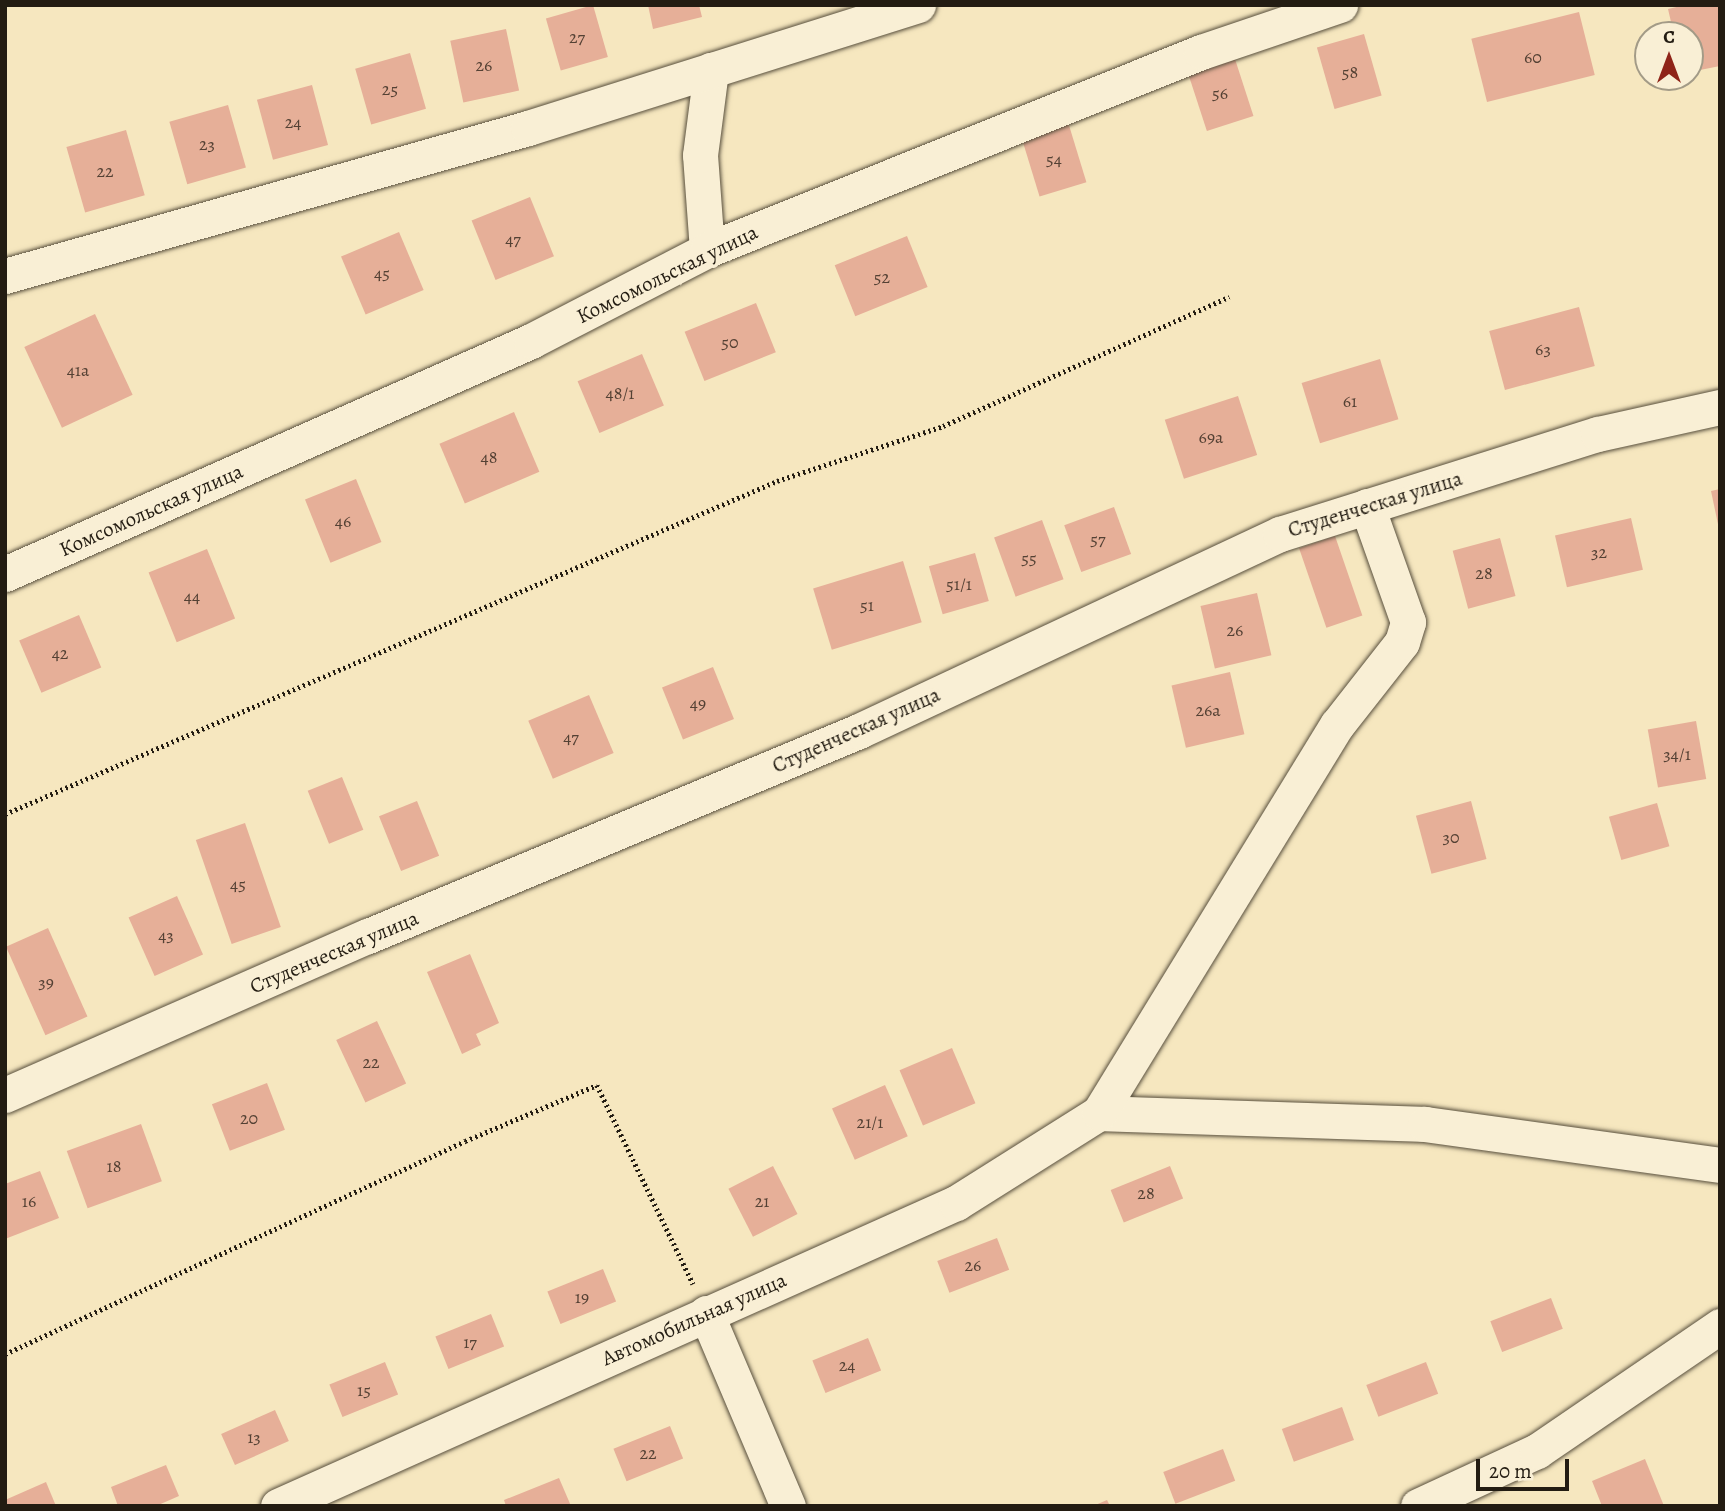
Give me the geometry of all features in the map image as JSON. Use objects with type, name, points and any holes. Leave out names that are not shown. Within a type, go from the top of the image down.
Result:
[{"type":"street","points":[[5,276],[528,128],[918,5]]},
{"type":"street","name":"Комсомольская улица","points":[[5,574],[531,341],[707,250],[1200,52],[1340,5]]},
{"type":"street","points":[[707,250],[699,155],[711,70]]},
{"type":"street","name":"Студенческая улица","points":[[5,1096],[368,936],[859,731],[1280,534],[1598,434],[1720,407]]},
{"type":"street","points":[[1367,506],[1408,622],[1402,642],[1337,725],[1099,1113],[1425,1124],[1720,1165]]},
{"type":"street","name":"Автомобильная улица","points":[[278,1506],[956,1203],[1099,1113]]},
{"type":"street","points":[[706,1313],[788,1506]]},
{"type":"street","points":[[1418,1506],[1537,1451],[1720,1326]]},
{"type":"path","points":[[5,814],[777,481],[943,426],[1229,297]]},
{"type":"path","points":[[5,1354],[465,1141],[597,1085],[706,1313]]},
{"type":"building","points":[[593,5],[608,57],[561,70],[546,19]]},
{"type":"building","points":[[648,5],[699,5],[702,17],[653,29]]},
{"type":"building","points":[[1685,5],[1720,5],[1720,66],[1704,69],[1704,21],[1671,21],[1668,9]]},
{"type":"building","points":[[1579,12],[1595,75],[1487,102],[1471,39]]},
{"type":"building","points":[[506,29],[519,91],[463,102],[450,41]]},
{"type":"building","points":[[1364,34],[1382,96],[1335,109],[1317,48]]},
{"type":"building","points":[[410,53],[426,109],[371,124],[355,69]]},
{"type":"building","points":[[1234,56],[1253,116],[1207,131],[1187,71]]},
{"type":"building","points":[[312,85],[328,145],[273,160],[257,100]]},
{"type":"building","points":[[228,105],[246,167],[187,184],[169,122]]},
{"type":"building","points":[[1068,122],[1086,182],[1040,197],[1021,136]]},
{"type":"building","points":[[126,130],[145,195],[85,212],[66,147]]},
{"type":"building","points":[[530,197],[554,256],[496,280],[472,221]]},
{"type":"building","points":[[399,232],[424,290],[366,315],[341,257]]},
{"type":"building","points":[[907,236],[928,287],[855,316],[835,265]]},
{"type":"building","points":[[756,303],[776,352],[704,381],[685,332]]},
{"type":"building","points":[[1579,307],[1595,366],[1505,390],[1489,331]]},
{"type":"building","points":[[95,314],[133,395],[62,428],[24,347]]},
{"type":"building","points":[[642,354],[664,406],[599,433],[578,381]]},
{"type":"building","points":[[1380,359],[1398,419],[1320,443],[1302,383]]},
{"type":"building","points":[[1238,396],[1257,455],[1184,479],[1165,420]]},
{"type":"building","points":[[514,412],[539,472],[465,503],[439,444]]},
{"type":"building","points":[[356,479],[381,542],[330,563],[305,500]]},
{"type":"building","points":[[1720,489],[1720,529],[1719,529],[1711,491]]},
{"type":"building","points":[[1114,507],[1131,554],[1081,572],[1064,525]]},
{"type":"building","points":[[1631,518],[1643,570],[1567,587],[1555,536]]},
{"type":"building","points":[[1042,520],[1064,579],[1016,597],[994,537]]},
{"type":"building","points":[[1335,536],[1362,615],[1326,628],[1299,548]]},
{"type":"building","points":[[1500,538],[1516,596],[1468,609],[1453,551]]},
{"type":"building","points":[[207,549],[235,619],[177,642],[149,573]]},
{"type":"building","points":[[975,553],[989,601],[943,614],[929,566]]},
{"type":"building","points":[[903,561],[922,622],[832,650],[813,588]]},
{"type":"building","points":[[1257,593],[1271,655],[1215,668],[1200,606]]},
{"type":"building","points":[[79,615],[101,667],[41,693],[19,640]]},
{"type":"building","points":[[713,667],[734,719],[683,740],[662,688]]},
{"type":"building","points":[[1230,672],[1244,734],[1186,748],[1172,685]]},
{"type":"building","points":[[589,695],[614,753],[553,779],[528,721]]},
{"type":"building","points":[[1696,721],[1706,779],[1658,788],[1648,730]]},
{"type":"building","points":[[342,777],[363,830],[329,844],[308,791]]},
{"type":"building","points":[[417,801],[439,856],[401,871],[379,816]]},
{"type":"building","points":[[1471,801],[1487,859],[1431,874],[1416,816]]},
{"type":"building","points":[[1657,803],[1669,846],[1621,860],[1609,817]]},
{"type":"building","points":[[245,823],[281,927],[232,944],[196,840]]},
{"type":"building","points":[[177,896],[203,954],[155,976],[129,918]]},
{"type":"building","points":[[48,928],[87,1017],[45,1035],[6,947]]},
{"type":"building","points":[[470,954],[499,1023],[476,1034],[481,1045],[462,1054],[427,972]]},
{"type":"building","points":[[377,1021],[406,1084],[365,1103],[336,1040]]},
{"type":"building","points":[[952,1048],[975,1103],[923,1126],[900,1070]]},
{"type":"building","points":[[267,1083],[285,1130],[230,1151],[212,1104]]},
{"type":"building","points":[[885,1085],[908,1136],[855,1160],[832,1109]]},
{"type":"building","points":[[141,1124],[162,1181],[88,1208],[67,1151]]},
{"type":"building","points":[[773,1166],[798,1214],[753,1237],[728,1189]]},
{"type":"building","points":[[1170,1166],[1183,1198],[1124,1222],[1111,1190]]},
{"type":"building","points":[[40,1171],[59,1218],[5,1239],[5,1184]]},
{"type":"building","points":[[997,1238],[1009,1270],[949,1293],[937,1261]]},
{"type":"building","points":[[603,1269],[616,1301],[560,1324],[547,1291]]},
{"type":"building","points":[[1551,1298],[1563,1329],[1502,1352],[1490,1321]]},
{"type":"building","points":[[491,1314],[504,1346],[448,1369],[435,1336]]},
{"type":"building","points":[[868,1338],[881,1370],[825,1393],[812,1360]]},
{"type":"building","points":[[385,1362],[398,1394],[342,1417],[329,1384]]},
{"type":"building","points":[[1426,1362],[1438,1394],[1378,1417],[1366,1385]]},
{"type":"building","points":[[1342,1407],[1354,1440],[1294,1462],[1282,1429]]},
{"type":"building","points":[[275,1410],[289,1441],[235,1465],[221,1434]]},
{"type":"building","points":[[670,1426],[683,1458],[627,1481],[613,1449]]},
{"type":"building","points":[[1223,1449],[1235,1481],[1175,1504],[1163,1472]]},
{"type":"building","points":[[1645,1459],[1664,1506],[1602,1506],[1592,1481]]},
{"type":"building","points":[[166,1465],[179,1496],[156,1506],[118,1506],[111,1487]]},
{"type":"building","points":[[559,1478],[571,1506],[506,1506],[504,1500]]},
{"type":"building","points":[[46,1482],[56,1506],[5,1506],[5,1500]]},
{"type":"building","points":[[1107,1500],[1110,1506],[1093,1506]]}]
